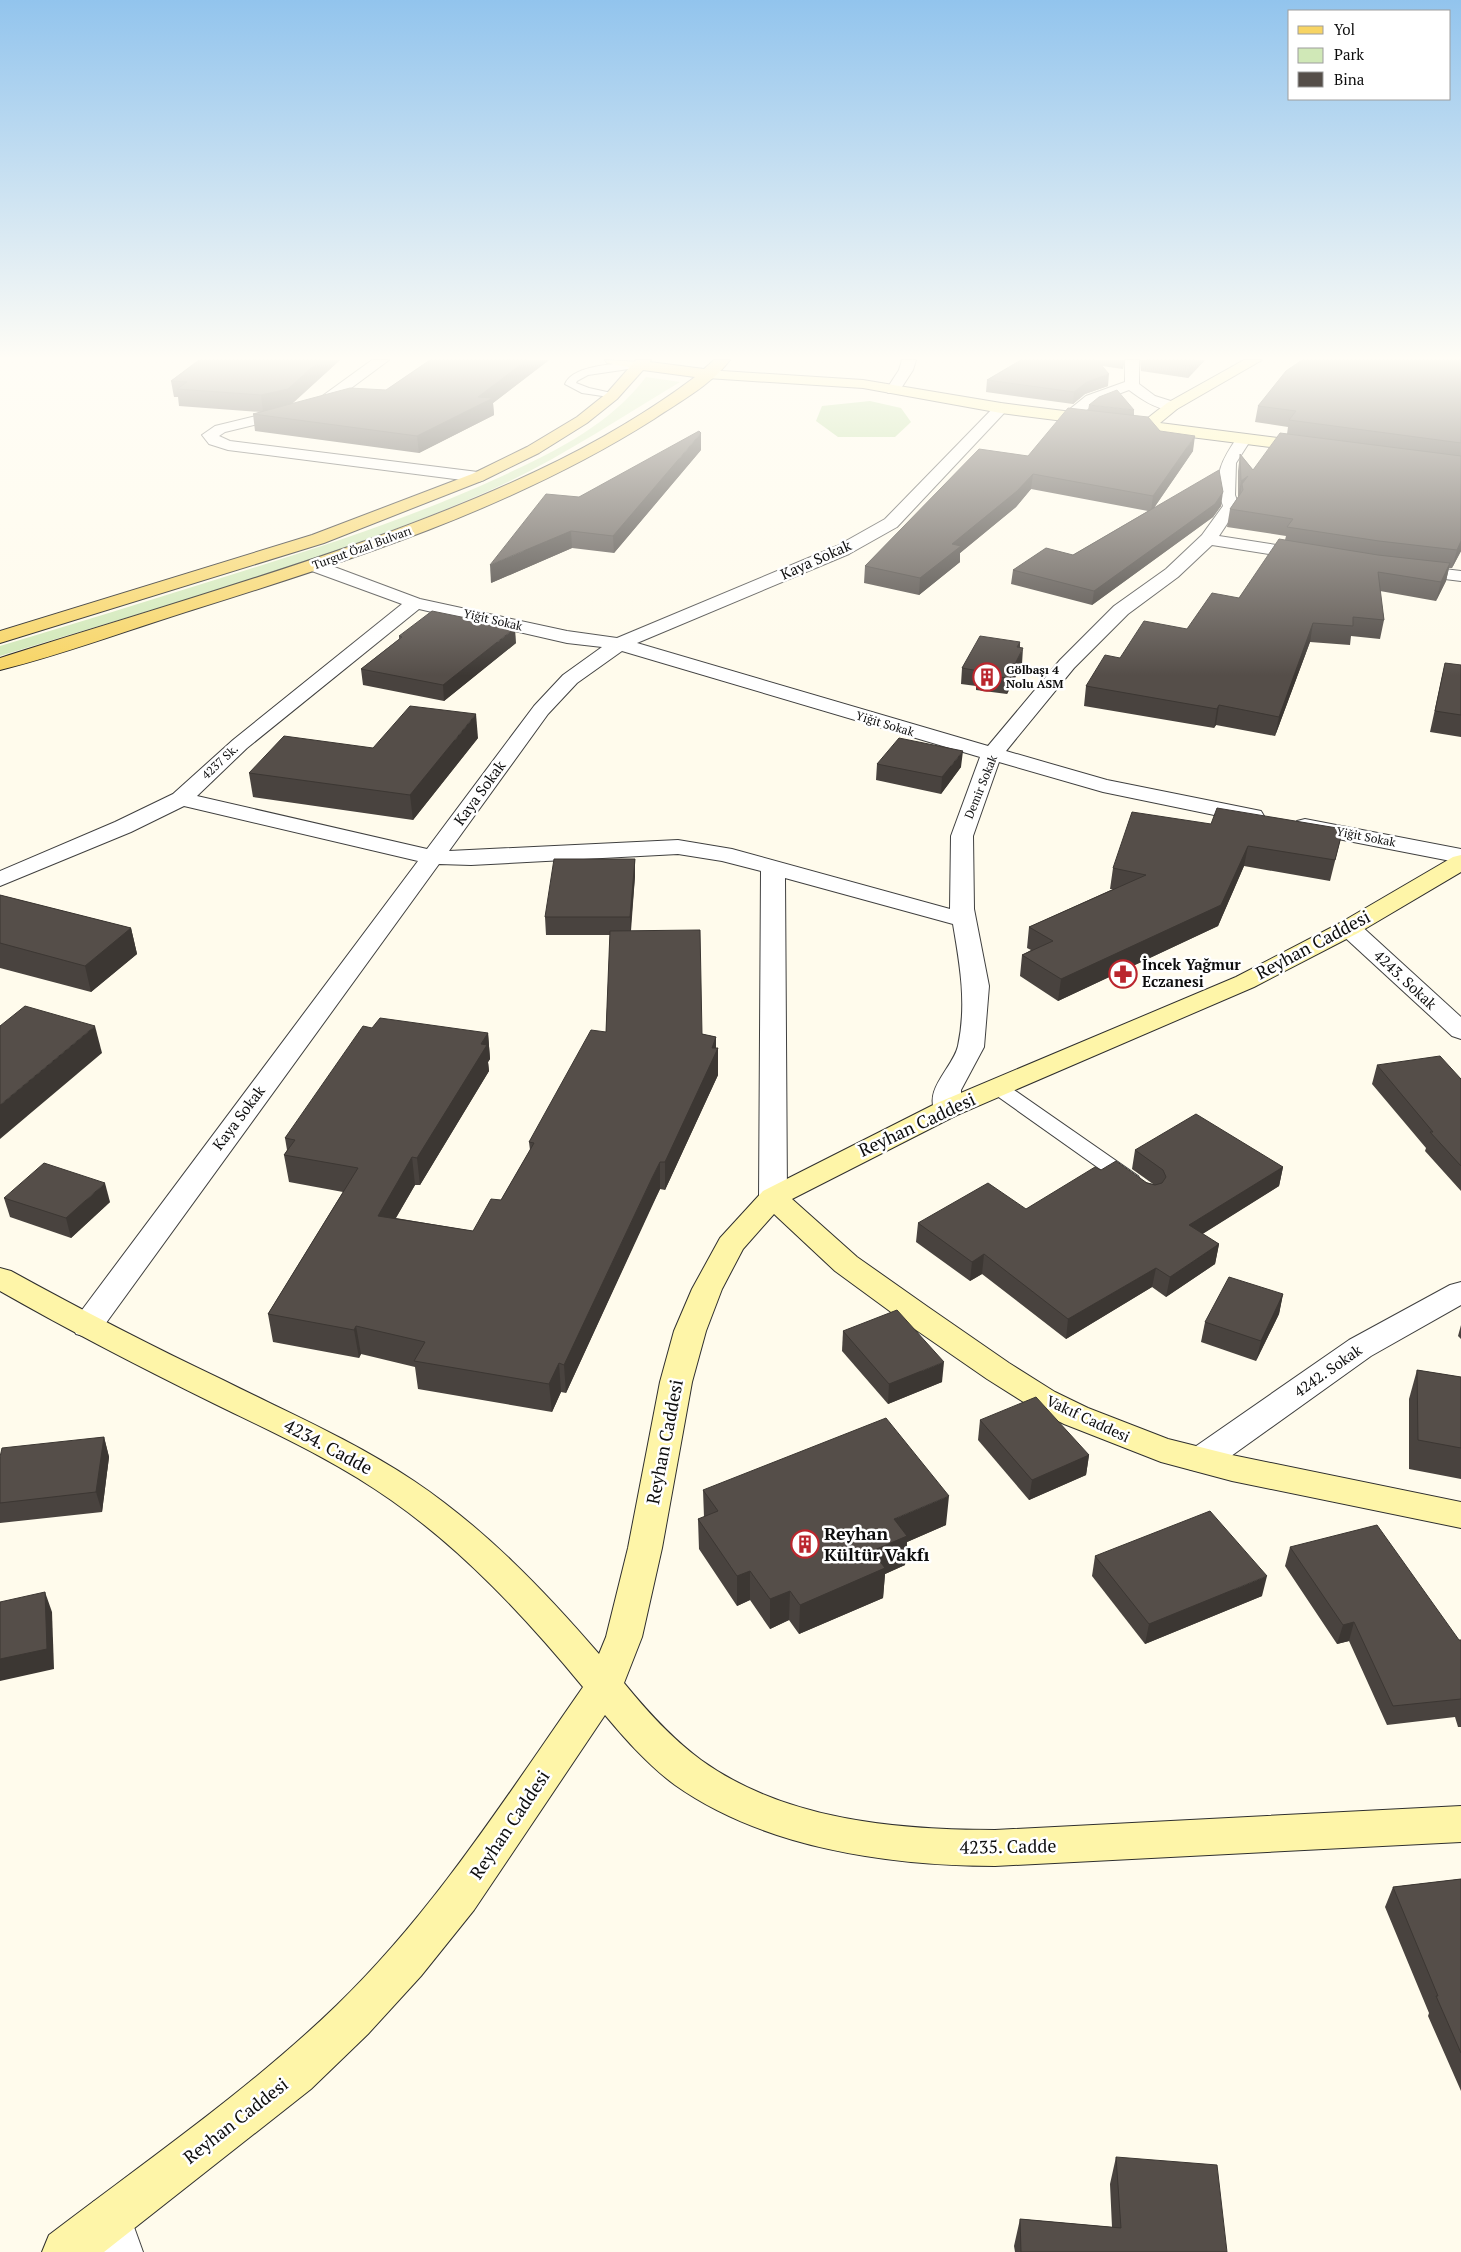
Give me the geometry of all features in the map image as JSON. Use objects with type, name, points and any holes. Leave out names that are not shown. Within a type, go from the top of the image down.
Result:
[{"type":"main road","name":"Turgut Özal Bulvarı","points":[[0,638],[318,539],[394,512],[478,477],[502,465]]},
{"type":"main road","name":"Turgut Özal Bulvarı","points":[[0,664],[315,566],[474,507],[526,484],[561,465]]},
{"type":"street","points":[[385,465],[478,477]]},
{"type":"street","name":"Kaya Sokak","points":[[86,1326],[541,710],[570,679],[618,644],[843,550],[891,523],[946,465]]},
{"type":"street","name":"Demir Sokak","points":[[947,1109],[948,1090],[971,1047],[976,986],[964,920],[962,836],[991,755],[1080,650],[1121,610],[1172,573],[1208,539],[1231,506],[1227,495],[1228,465]]},
{"type":"street","points":[[1208,539],[1325,558]]},
{"type":"street","name":"Yiğit Sokak","points":[[315,566],[415,603],[567,636],[618,644],[991,755],[1103,786],[1461,856]]},
{"type":"street","points":[[1393,568],[1461,576]]},
{"type":"street","name":"4237 Sk.","points":[[0,878],[123,827],[181,799],[240,744],[415,603]]},
{"type":"street","points":[[181,799],[432,857],[471,858],[678,847],[724,854],[772,869],[964,920]]},
{"type":"street","name":"Reyhan Caddesi","points":[[66,2252],[114,2235],[220,2135],[296,2074],[393,1977],[460,1898],[604,1686],[624,1637],[645,1548],[676,1382],[690,1331],[706,1289],[730,1245],[773,1198],[818,1173],[947,1109],[1203,1001],[1287,962],[1461,862]]},
{"type":"street","points":[[772,869],[773,1198]]},
{"type":"street","name":"4243. Sokak","points":[[1348,928],[1461,1032]]},
{"type":"street","name":"Vakıf Caddesi","points":[[773,1198],[846,1264],[917,1315],[1044,1400],[1116,1434],[1161,1450],[1201,1460],[1461,1515]]},
{"type":"street","name":"4234. Cadde","points":[[0,1278],[86,1326],[326,1444],[386,1479],[434,1513],[471,1543],[523,1593],[604,1686]]},
{"type":"street","name":"4242. Sokak","points":[[1201,1460],[1360,1348],[1461,1292]]},
{"type":"street","name":"4235. Cadde","points":[[604,1686],[656,1744],[689,1773],[736,1800],[790,1820],[851,1836],[921,1847],[995,1848],[1461,1824]]},
{"type":"lane","points":[[997,1087],[1143,1190]]},
{"type":"green space","points":[[526,465],[541,465],[493,489],[433,514],[311,559],[249,580],[0,656],[0,646],[326,544],[430,507]]},
{"type":"building","points":[[637,465],[674,465],[613,536],[571,531],[490,565],[546,494],[579,497]]},
{"type":"building","points":[[963,465],[1175,465],[1153,496],[1033,474],[1017,491],[952,544],[961,546],[920,578],[865,566]]},
{"type":"building","points":[[1240,465],[1249,465],[1253,470],[1257,465],[1461,465],[1461,541],[1457,550],[1379,541],[1287,527],[1293,519],[1230,509],[1243,490],[1242,484],[1248,476],[1241,481]]},
{"type":"building","points":[[1219,470],[1223,492],[1215,504],[1094,591],[1013,570],[1046,548],[1073,555]]},
{"type":"building","points":[[1279,539],[1378,555],[1450,563],[1441,582],[1378,572],[1384,620],[1353,617],[1353,626],[1313,623],[1279,717],[1219,705],[1217,709],[1086,686],[1105,655],[1120,658],[1144,621],[1187,629],[1212,593],[1239,598]]},
{"type":"building","points":[[432,611],[515,628],[443,685],[361,669],[402,637],[399,636]]},
{"type":"building","points":[[980,636],[1020,642],[1017,647],[1023,648],[1008,678],[977,674],[979,671],[962,668]]},
{"type":"building","points":[[1445,663],[1461,665],[1461,715],[1435,711]]},
{"type":"building","points":[[410,706],[476,714],[410,795],[249,773],[284,736],[373,748]]},
{"type":"building","points":[[899,738],[963,751],[942,777],[877,764]]},
{"type":"building","points":[[1217,808],[1343,829],[1335,860],[1248,846],[1221,905],[1061,979],[1022,955],[1053,941],[1029,927],[1146,875],[1113,868],[1132,812],[1211,824]]},
{"type":"building","points":[[554,859],[635,859],[630,917],[545,917]]},
{"type":"building","points":[[0,895],[131,928],[85,966],[0,943]]},
{"type":"building","points":[[700,930],[702,1034],[716,1037],[712,1048],[718,1048],[665,1162],[660,1162],[652,1178],[564,1365],[559,1363],[549,1384],[414,1361],[425,1342],[356,1326],[354,1330],[268,1314],[358,1168],[284,1155],[295,1140],[285,1138],[363,1026],[372,1028],[380,1018],[488,1033],[481,1044],[487,1045],[417,1158],[412,1157],[378,1216],[473,1231],[491,1199],[501,1200],[534,1143],[529,1142],[591,1030],[606,1032],[610,931]]},
{"type":"building","points":[[25,1006],[95,1026],[0,1105],[0,1026]]},
{"type":"building","points":[[1440,1056],[1461,1079],[1461,1166],[1430,1132],[1433,1132],[1377,1065]]},
{"type":"building","points":[[1196,1114],[1283,1167],[1189,1225],[1219,1244],[1170,1277],[1156,1268],[1068,1319],[984,1254],[972,1262],[918,1223],[988,1183],[1026,1209],[1095,1167],[1101,1170],[1116,1161],[1147,1183],[1155,1185],[1162,1183],[1166,1177],[1163,1170],[1135,1150]]},
{"type":"building","points":[[44,1163],[105,1183],[66,1218],[4,1198]]},
{"type":"building","points":[[1229,1277],[1283,1294],[1261,1341],[1205,1322]]},
{"type":"building","points":[[897,1310],[944,1362],[889,1384],[843,1331]]},
{"type":"building","points":[[1417,1370],[1461,1377],[1461,1448],[1418,1440]]},
{"type":"building","points":[[1036,1397],[1089,1455],[1032,1480],[980,1420]]},
{"type":"building","name":"Reyhan Kültür Vakfı","points":[[886,1418],[949,1496],[894,1519],[907,1536],[872,1551],[885,1568],[800,1605],[790,1591],[770,1599],[750,1571],[737,1576],[698,1519],[718,1511],[703,1490]]},
{"type":"building","points":[[104,1437],[96,1492],[0,1503],[0,1457],[2,1448]]},
{"type":"building","points":[[1210,1511],[1267,1576],[1149,1624],[1095,1556]]},
{"type":"building","points":[[1377,1525],[1459,1640],[1461,1640],[1461,1699],[1393,1706],[1354,1622],[1343,1625],[1290,1547]]},
{"type":"building","points":[[45,1592],[47,1649],[0,1659],[0,1602]]},
{"type":"building","points":[[1461,1879],[1461,2053],[1436,1996],[1438,1996],[1393,1887]]},
{"type":"building","points":[[1116,2157],[1217,2165],[1227,2252],[1021,2252],[1020,2219],[1121,2228]]},
{"type":"place","name":"Gölbaşı 4 Nolu ASM","points":[[987,677]]},
{"type":"place","name":"İncek Yağmur Eczanesi","points":[[1123,974]]},
{"type":"place","name":"Reyhan Kültür Vakfı","points":[[805,1544]]}]
